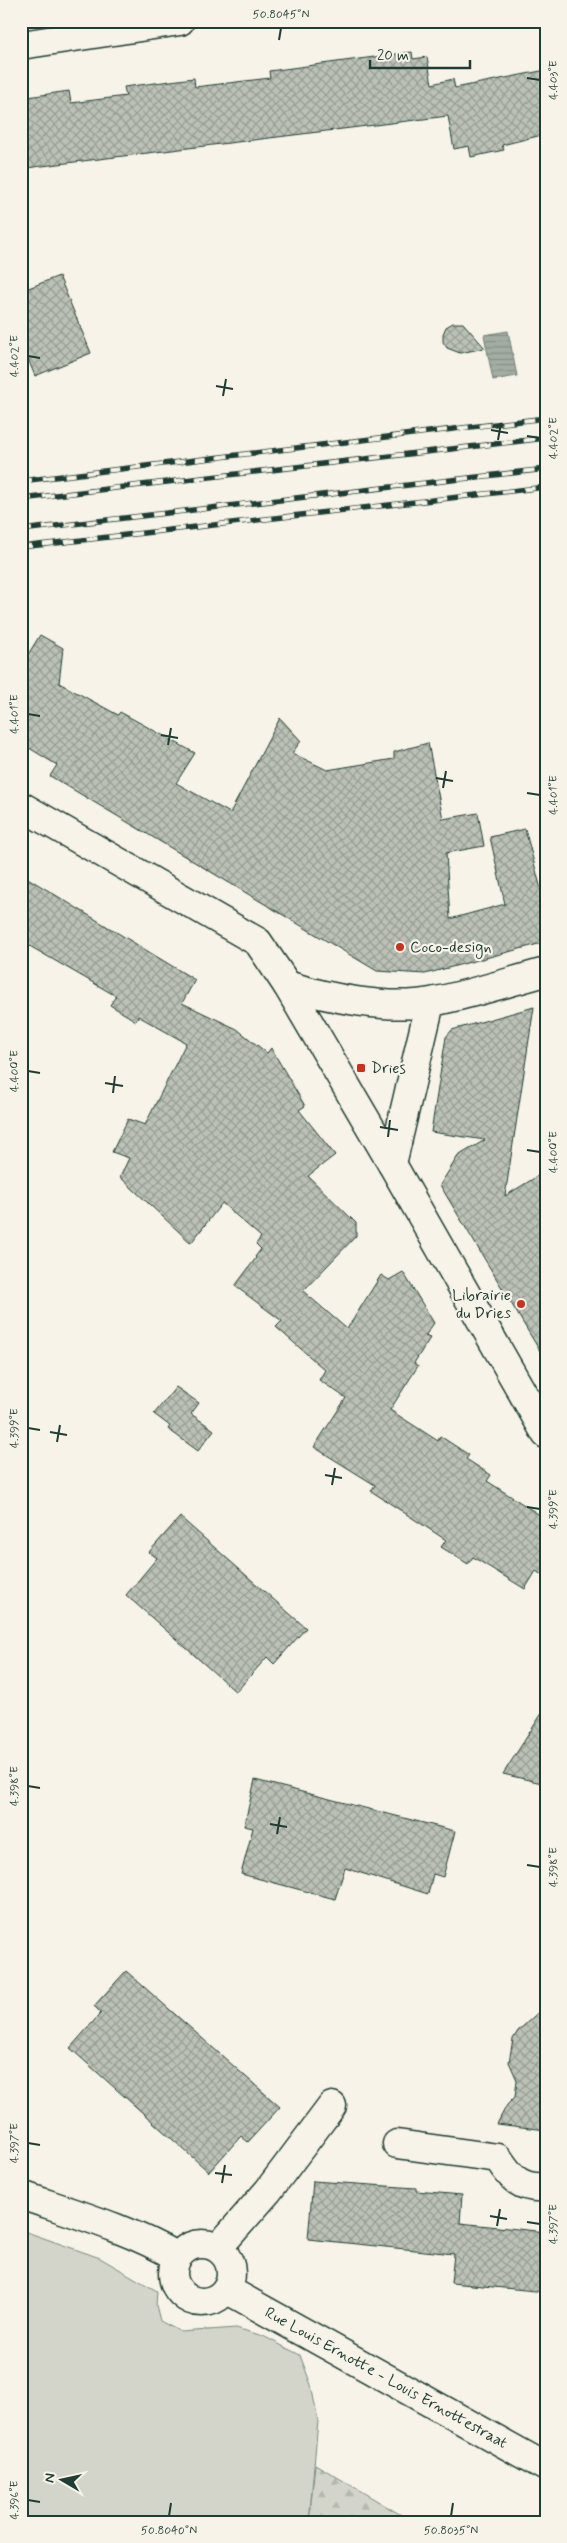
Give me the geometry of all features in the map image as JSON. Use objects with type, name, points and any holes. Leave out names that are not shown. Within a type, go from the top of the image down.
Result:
[{"type":"street","points":[[21,45],[180,21]]},
{"type":"street","points":[[21,806],[258,942],[287,985],[392,1164],[546,1434]]},
{"type":"street","points":[[287,985],[305,991],[378,1004],[404,1005],[430,1003],[546,972]]},
{"type":"street","points":[[392,1164],[430,1003]]},
{"type":"street","points":[[218,2248],[268,2190],[332,2106]]},
{"type":"street","points":[[397,2144],[498,2158],[511,2178],[532,2188],[546,2187]]},
{"type":"street","points":[[21,2195],[131,2234],[177,2257]]},
{"type":"street","points":[[196,2244],[208,2244],[218,2248],[226,2256],[231,2267],[230,2279],[226,2289],[218,2297],[207,2301],[196,2301],[185,2296],[173,2278],[177,2257],[185,2248],[196,2244]]},
{"type":"street","name":"Rue Louis Ernotte - Louis Ernottestraat","points":[[226,2289],[546,2467]]},
{"type":"green space","points":[[21,2230],[100,2258],[157,2291],[156,2305],[160,2321],[181,2332],[236,2328],[263,2336],[300,2355],[311,2385],[318,2421],[309,2522],[21,2522]]},
{"type":"green space","points":[[315,2464],[413,2522],[309,2522]]},
{"type":"shaded area","points":[[508,331],[517,376],[493,380],[484,335]]},
{"type":"building","points":[[412,52],[413,59],[427,57],[432,84],[453,79],[455,88],[546,70],[546,134],[502,145],[504,150],[471,157],[469,146],[454,149],[448,116],[26,168],[21,142],[21,98],[69,91],[71,103],[126,96],[124,87],[194,78],[195,87],[270,78],[269,71]]},
{"type":"building","points":[[59,276],[91,353],[35,376],[21,342],[21,291]]},
{"type":"building","points":[[453,323],[463,323],[485,348],[460,353],[447,348],[443,342],[443,334],[446,327]]},
{"type":"building","points":[[40,635],[63,648],[59,683],[118,715],[120,712],[195,753],[176,783],[230,813],[280,718],[301,741],[292,753],[327,770],[394,759],[394,752],[428,743],[443,819],[478,813],[484,846],[446,853],[450,919],[505,904],[490,837],[525,829],[546,908],[546,942],[425,974],[377,971],[50,776],[57,765],[21,743],[21,666]]},
{"type":"building","points":[[21,874],[195,980],[182,1003],[237,1029],[267,1053],[271,1048],[305,1106],[299,1110],[335,1155],[308,1176],[356,1223],[356,1236],[303,1291],[347,1329],[381,1275],[389,1280],[403,1272],[434,1323],[425,1336],[430,1338],[414,1363],[418,1366],[390,1410],[438,1441],[440,1436],[469,1455],[466,1459],[491,1475],[487,1481],[546,1519],[546,1578],[536,1571],[525,1589],[473,1557],[468,1564],[441,1547],[446,1540],[371,1491],[375,1485],[314,1447],[346,1398],[319,1380],[325,1370],[276,1327],[282,1321],[235,1286],[261,1249],[256,1244],[261,1237],[222,1203],[191,1243],[120,1177],[129,1158],[112,1152],[128,1119],[145,1125],[186,1043],[138,1016],[136,1021],[110,1005],[116,996],[21,941]]},
{"type":"building","points":[[534,1007],[505,1196],[546,1171],[546,1361],[440,1185],[458,1156],[485,1140],[431,1132],[446,1037],[452,1030]]},
{"type":"building","points":[[176,1387],[199,1403],[191,1414],[214,1430],[198,1451],[168,1429],[170,1426],[154,1414]]},
{"type":"building","points":[[180,1517],[306,1628],[274,1664],[267,1657],[236,1692],[126,1595],[157,1558],[149,1552]]},
{"type":"building","points":[[546,1707],[546,1784],[503,1774]]},
{"type":"building","points":[[255,1780],[455,1831],[443,1877],[433,1874],[428,1894],[345,1868],[335,1899],[241,1874],[253,1828],[244,1826]]},
{"type":"building","points":[[126,1971],[280,2107],[248,2142],[241,2136],[209,2172],[70,2048],[101,2013],[94,2006]]},
{"type":"building","points":[[546,2005],[546,2130],[497,2124],[507,2105],[515,2097],[517,2080],[509,2062],[513,2039],[518,2031]]},
{"type":"building","points":[[313,2181],[416,2188],[416,2191],[462,2195],[460,2223],[546,2232],[546,2292],[451,2283],[454,2254],[308,2239]]},
{"type":"railway","points":[[21,481],[546,418]]},
{"type":"railway","points":[[21,499],[546,438]]},
{"type":"railway","points":[[21,530],[546,469]]},
{"type":"railway","points":[[21,547],[546,487]]},
{"type":"place","name":"Coco-design","points":[[400,947]]},
{"type":"place","name":"Dries","points":[[361,1068]]},
{"type":"place","name":"Librairie du Dries","points":[[521,1304]]}]
